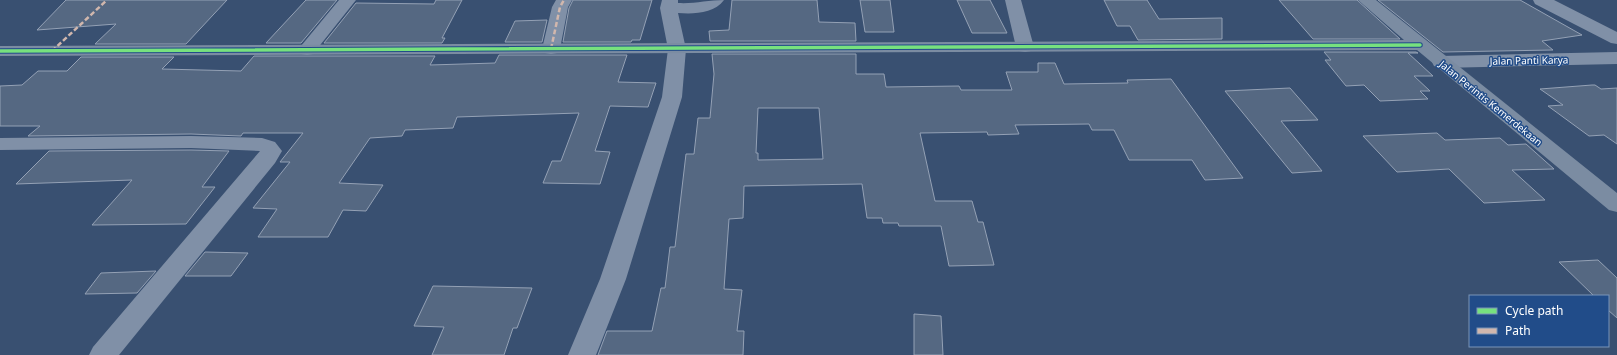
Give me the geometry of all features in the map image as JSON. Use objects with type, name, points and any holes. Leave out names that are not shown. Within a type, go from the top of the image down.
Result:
[{"type":"street","points":[[307,50],[348,0]]},
{"type":"street","points":[[551,49],[560,7],[564,0]]},
{"type":"street","points":[[582,355],[613,279],[672,97],[677,48],[669,4],[705,7],[716,0]]},
{"type":"street","points":[[1013,0],[1025,47]]},
{"type":"street","name":"Jalan Perintis Kemerdekaan","points":[[1366,0],[1420,46],[1617,205]]},
{"type":"street","points":[[1541,0],[1617,39]]},
{"type":"street","points":[[0,51],[1420,46]]},
{"type":"street","name":"Jalan Panti Karya","points":[[1441,62],[1617,58]]},
{"type":"street","points":[[0,144],[191,142],[257,144],[265,145],[271,151],[267,158],[104,355]]},
{"type":"building","points":[[66,0],[227,0],[186,44],[95,44],[116,24],[37,30]]},
{"type":"building","points":[[306,0],[337,0],[301,43],[266,43]]},
{"type":"building","points":[[436,0],[462,0],[442,38],[445,38],[442,43],[324,43],[356,3],[434,4]]},
{"type":"building","points":[[573,0],[652,0],[640,40],[632,40],[631,42],[563,42],[569,8]]},
{"type":"building","points":[[732,0],[817,0],[819,22],[855,23],[856,41],[710,41],[709,31],[729,30]]},
{"type":"building","points":[[860,0],[890,0],[894,32],[865,32]]},
{"type":"building","points":[[957,0],[990,0],[1007,33],[972,33]]},
{"type":"building","points":[[1104,0],[1147,0],[1159,19],[1222,18],[1222,39],[1138,40],[1130,26],[1117,26]]},
{"type":"building","points":[[1279,0],[1357,0],[1400,39],[1313,39]]},
{"type":"building","points":[[1378,0],[1520,0],[1582,35],[1542,41],[1553,50],[1443,52]]},
{"type":"building","points":[[547,20],[542,42],[505,42],[515,21]]},
{"type":"building","points":[[1324,52],[1416,52],[1418,53],[1408,53],[1433,76],[1414,76],[1430,91],[1420,91],[1428,99],[1380,101],[1364,85],[1346,86],[1325,60],[1331,60]]},
{"type":"building","points":[[712,54],[856,54],[856,74],[884,74],[886,87],[959,86],[961,90],[1012,90],[1006,72],[1038,72],[1038,63],[1055,63],[1064,84],[1128,83],[1127,80],[1171,79],[1243,178],[1205,180],[1192,160],[1129,160],[1114,130],[1092,130],[1089,124],[1015,125],[1019,134],[988,135],[987,132],[920,133],[935,201],[972,201],[978,222],[983,222],[994,265],[949,266],[941,226],[899,226],[898,223],[883,223],[882,218],[867,218],[862,184],[744,186],[743,218],[729,219],[724,289],[742,290],[737,331],[744,331],[743,355],[598,355],[607,331],[652,331],[661,288],[665,288],[670,247],[675,247],[686,154],[694,154],[698,118],[710,118],[714,74]],"holes":[[[758,108],[819,108],[823,159],[758,160],[758,153],[756,153]]]},
{"type":"building","points":[[499,55],[627,55],[618,82],[656,83],[648,107],[610,106],[595,151],[610,152],[600,184],[543,183],[552,161],[561,161],[579,113],[457,117],[453,128],[405,130],[402,136],[370,138],[339,183],[383,185],[366,211],[343,210],[328,237],[258,237],[277,209],[253,208],[290,162],[280,162],[303,133],[243,133],[241,136],[191,134],[28,136],[40,126],[0,126],[0,86],[22,85],[38,71],[67,71],[81,57],[174,57],[162,69],[241,71],[254,56],[435,56],[430,65],[495,63]]},
{"type":"building","points":[[1595,85],[1601,89],[1617,88],[1617,144],[1604,135],[1589,136],[1548,106],[1563,105],[1540,89]]},
{"type":"building","points":[[1290,88],[1318,120],[1281,121],[1322,171],[1292,173],[1225,91]]},
{"type":"building","points":[[1437,133],[1445,140],[1500,138],[1508,145],[1526,144],[1554,169],[1512,170],[1545,200],[1484,203],[1449,169],[1397,172],[1363,136]]},
{"type":"building","points":[[49,151],[229,151],[202,187],[215,187],[186,224],[92,225],[132,180],[16,184]]},
{"type":"building","points":[[205,252],[248,253],[231,276],[185,276]]},
{"type":"building","points":[[1598,260],[1617,278],[1617,318],[1609,311],[1609,295],[1593,295],[1559,262]]},
{"type":"building","points":[[156,271],[137,293],[85,294],[101,273]]},
{"type":"building","points":[[433,286],[532,288],[517,328],[513,328],[504,355],[432,355],[444,327],[414,326]]},
{"type":"building","points":[[914,314],[941,316],[943,355],[914,355]]},
{"type":"marked path","points":[[52,51],[107,0]]},
{"type":"marked path","points":[[551,49],[560,7],[564,0]]},
{"type":"cycle path","points":[[0,51],[1420,45]]}]
